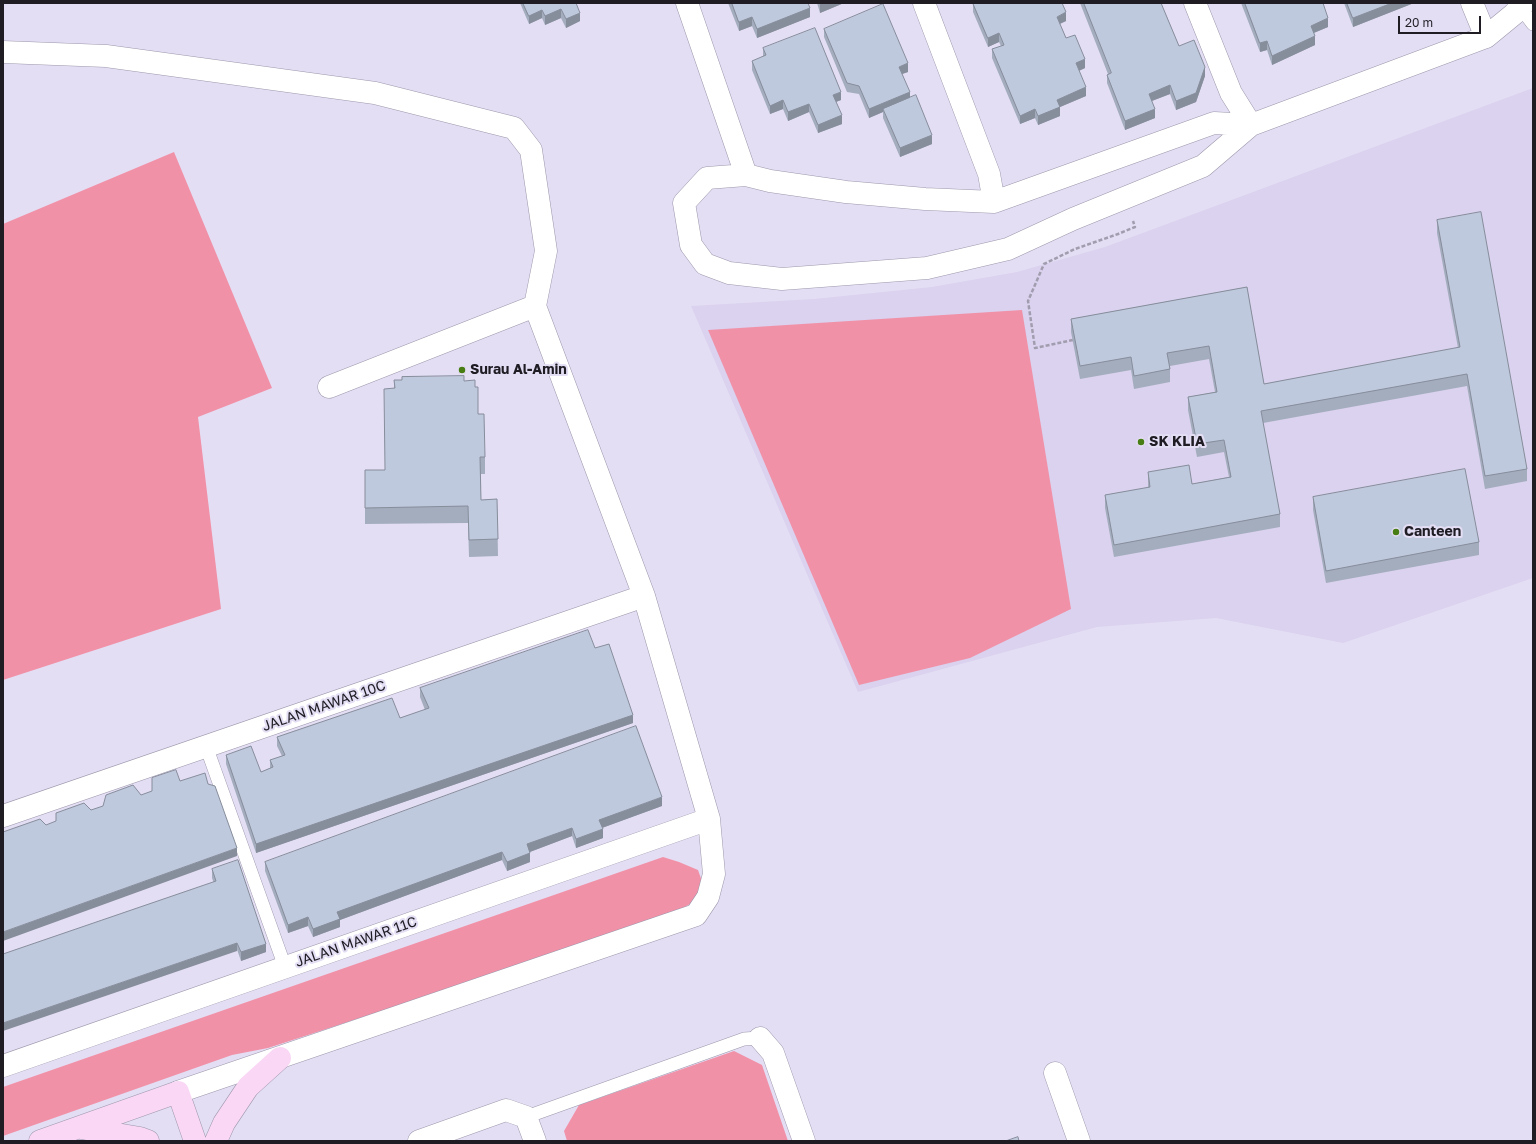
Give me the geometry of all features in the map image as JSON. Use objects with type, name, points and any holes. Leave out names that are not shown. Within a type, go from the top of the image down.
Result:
[{"type":"street","points":[[687,3],[746,175]]},
{"type":"street","points":[[924,3],[989,174],[994,202]]},
{"type":"street","points":[[1195,3],[1230,93],[1251,125]]},
{"type":"street","points":[[1472,3],[1486,37]]},
{"type":"street","points":[[1251,125],[1214,123],[994,202],[925,199],[846,192],[770,181],[746,175],[707,178],[684,203],[691,245],[705,264],[729,273],[782,279],[927,268],[1008,249],[1073,219],[1203,166],[1251,125],[1486,37],[1514,14],[1526,11]]},
{"type":"street","points":[[3,52],[106,56],[375,93],[514,128],[531,150],[546,251],[535,306],[644,596],[709,819],[714,874],[708,897],[696,915],[178,1092],[40,1141]]},
{"type":"street","points":[[329,387],[535,306]]},
{"type":"street","name":"JALAN MAWAR 10C","points":[[3,816],[644,596]]},
{"type":"street","name":"JALAN MAWAR 11C","points":[[3,1066],[709,819]]},
{"type":"street","points":[[760,1038],[773,1053],[804,1141]]},
{"type":"street","points":[[216,1141],[224,1123],[248,1087],[280,1058]]},
{"type":"street","points":[[1055,1073],[1079,1141]]},
{"type":"street","points":[[178,1092],[195,1141]]},
{"type":"street","points":[[419,1141],[506,1110],[526,1117],[534,1141]]},
{"type":"street","points":[[79,1128],[140,1138],[148,1141]]},
{"type":"lane","points":[[206,746],[285,967]]},
{"type":"lane","points":[[526,1117],[744,1039],[760,1038]]},
{"type":"path","points":[[1073,340],[1035,348],[1028,301],[1044,264],[1076,249],[1135,227],[1124,199]]},
{"type":"shaded area","name":"SK KLIA","points":[[1533,88],[1533,578],[1343,643],[1216,618],[1097,627],[858,692],[691,306],[814,299],[932,287],[1017,272],[1105,247]]},
{"type":"shaded area","points":[[174,152],[272,388],[198,417],[221,609],[3,680],[3,224]]},
{"type":"shaded area","points":[[1022,310],[1071,609],[970,658],[859,685],[708,330]]},
{"type":"shaded area","points":[[663,857],[698,870],[703,884],[697,900],[676,912],[612,936],[268,1048],[232,1055],[3,1136],[3,1087]]},
{"type":"shaded area","points":[[734,1051],[762,1065],[788,1141],[567,1141],[564,1131],[579,1105]]},
{"type":"building","points":[[523,3],[576,3],[580,13],[566,19],[561,9],[545,16],[542,10],[529,16]]},
{"type":"building","points":[[732,3],[808,3],[810,8],[757,29],[752,17],[739,22]]},
{"type":"building","points":[[973,3],[1062,3],[1066,12],[1057,17],[1066,38],[1075,35],[1085,59],[1076,63],[1086,87],[1057,100],[1060,107],[1038,116],[1035,109],[1020,116],[992,49],[1004,45],[999,33],[988,38]]},
{"type":"building","points":[[1084,3],[1161,3],[1179,46],[1194,40],[1205,67],[1196,93],[1176,101],[1170,85],[1149,94],[1155,109],[1125,121],[1107,75],[1111,73]]},
{"type":"building","points":[[1245,3],[1323,3],[1328,18],[1311,26],[1315,36],[1272,56],[1267,41],[1260,43]]},
{"type":"building","points":[[1347,3],[1392,3],[1353,18]]},
{"type":"building","points":[[883,4],[908,63],[899,67],[910,92],[869,109],[859,86],[847,83],[824,29]]},
{"type":"building","points":[[815,28],[841,92],[833,95],[842,115],[818,125],[809,104],[788,112],[783,100],[770,106],[752,61],[766,55],[763,48]]},
{"type":"building","points":[[916,95],[932,135],[900,148],[883,109]]},
{"type":"building","points":[[1481,212],[1527,469],[1485,476],[1467,374],[1261,411],[1280,514],[1114,545],[1105,495],[1150,487],[1148,472],[1189,465],[1192,484],[1231,477],[1224,440],[1197,444],[1188,397],[1217,392],[1209,346],[1167,353],[1170,369],[1134,376],[1131,357],[1080,366],[1071,319],[1247,287],[1264,384],[1460,347],[1437,220]]},
{"type":"building","name":"Surau Al-Amin","points":[[464,376],[464,381],[475,380],[475,387],[478,387],[478,414],[484,414],[485,457],[480,457],[481,500],[497,499],[498,539],[469,540],[468,506],[365,508],[365,470],[385,470],[384,389],[395,388],[394,380],[402,380],[402,377]]},
{"type":"building","name":"Canteen","points":[[1465,469],[1479,542],[1326,571],[1313,497]]},
{"type":"building","points":[[588,630],[595,648],[609,644],[633,715],[256,844],[226,755],[251,746],[261,772],[273,767],[270,760],[285,755],[277,737],[392,698],[400,718],[429,708],[420,688]]},
{"type":"building","points":[[636,726],[662,797],[599,820],[603,829],[576,839],[572,828],[527,844],[530,853],[507,862],[502,852],[337,912],[340,919],[313,929],[308,917],[288,925],[265,862]]},
{"type":"building","points":[[176,770],[180,781],[205,773],[208,784],[215,786],[237,848],[3,932],[3,832],[40,819],[46,825],[56,821],[56,813],[84,803],[91,810],[103,806],[106,795],[133,785],[141,795],[152,791],[152,778]]},
{"type":"building","points":[[238,860],[266,944],[241,952],[237,943],[3,1023],[3,954],[216,881],[212,869]]},
{"type":"building","points":[[1018,1137],[1019,1141],[1006,1141]]},
{"type":"place","name":"Surau Al-Amin","points":[[462,370]]},
{"type":"place","name":"SK KLIA","points":[[1141,442]]},
{"type":"place","name":"Canteen","points":[[1396,532]]}]
